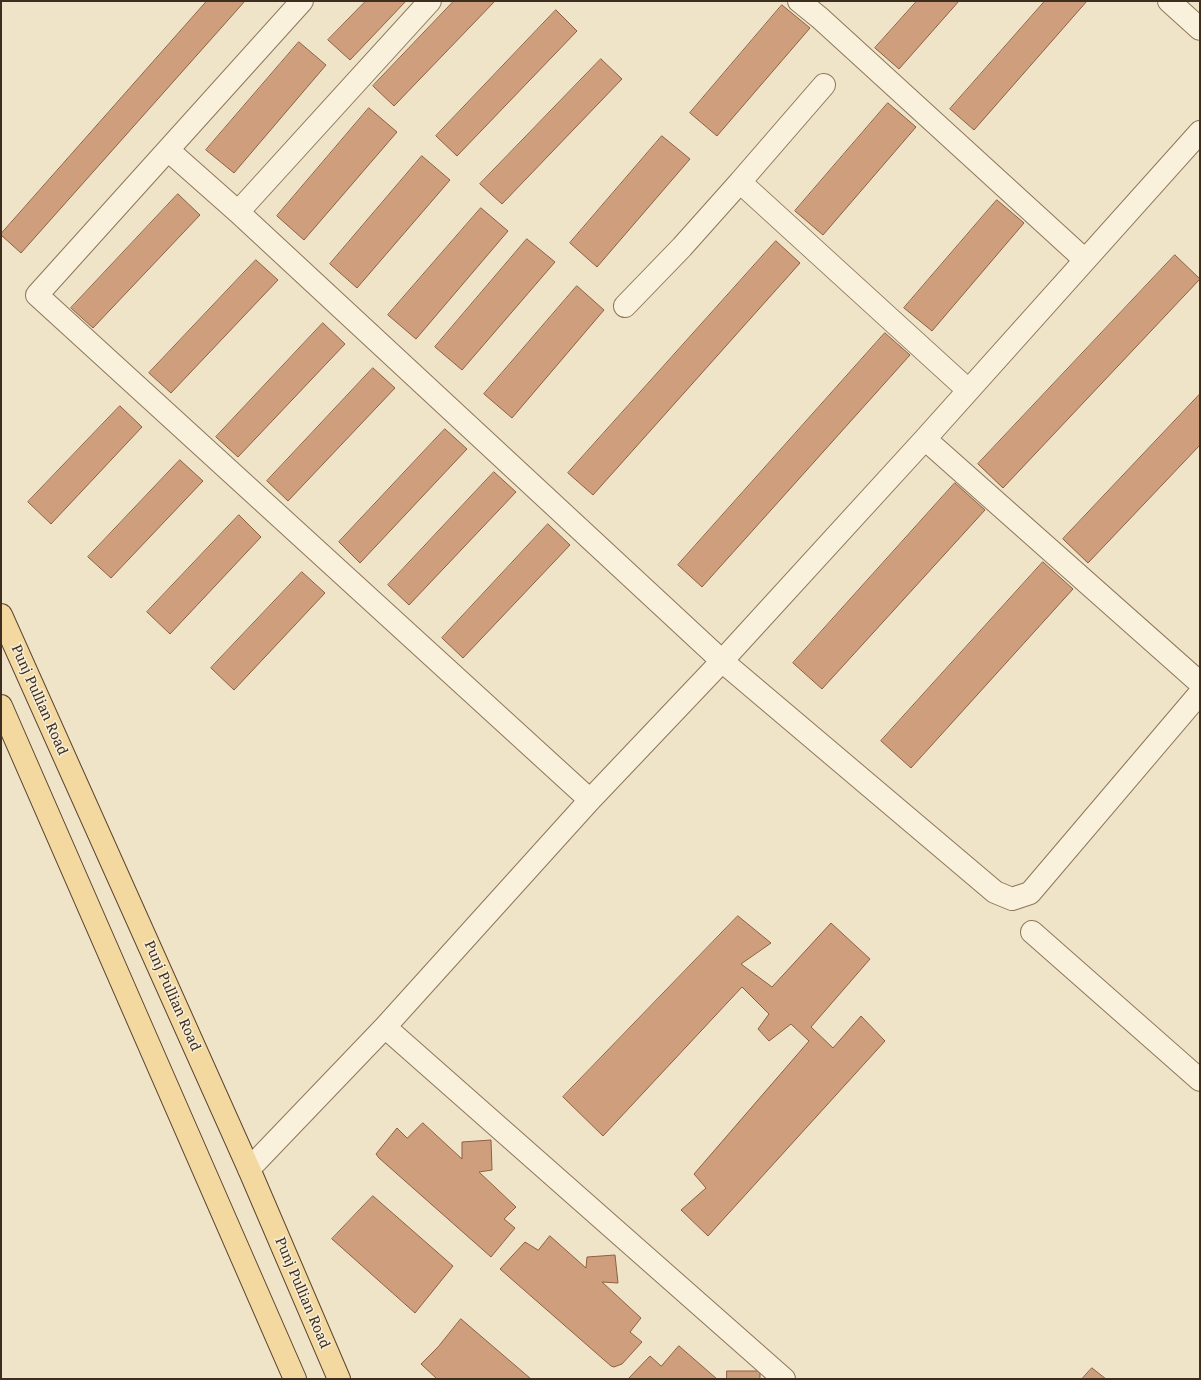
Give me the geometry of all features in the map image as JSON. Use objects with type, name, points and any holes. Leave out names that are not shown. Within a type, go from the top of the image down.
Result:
[{"type":"main road","name":"Punj Pullian Road","points":[[1,615],[249,1168],[339,1379]]},
{"type":"main road","points":[[1,706],[295,1379]]},
{"type":"street","points":[[302,1],[37,296],[590,800]]},
{"type":"street","points":[[238,212],[430,1]]},
{"type":"street","points":[[799,1],[820,18],[1085,260]]},
{"type":"street","points":[[1169,1],[1200,29]]},
{"type":"street","points":[[625,306],[682,247],[824,85]]},
{"type":"street","points":[[249,1168],[385,1027],[590,800],[722,661],[1200,132]]},
{"type":"street","points":[[168,150],[238,212],[722,661],[995,892],[1012,900],[1030,893],[1200,693]]},
{"type":"street","points":[[740,182],[968,390]]},
{"type":"street","points":[[924,439],[1200,684]]},
{"type":"street","points":[[1032,932],[1200,1080]]},
{"type":"street","points":[[385,1027],[784,1379]]},
{"type":"building","points":[[207,1],[245,1],[21,253],[1,234]]},
{"type":"building","points":[[366,1],[406,1],[350,60],[328,40]]},
{"type":"building","points":[[454,1],[495,1],[394,106],[373,86]]},
{"type":"building","points":[[917,1],[959,1],[899,69],[875,48]]},
{"type":"building","points":[[1045,1],[1087,1],[974,130],[950,109]]},
{"type":"building","points":[[782,5],[810,28],[717,136],[690,113]]},
{"type":"building","points":[[556,10],[577,31],[457,156],[436,136]]},
{"type":"building","points":[[299,42],[326,65],[234,173],[206,150]]},
{"type":"building","points":[[601,59],[622,79],[502,204],[480,184]]},
{"type":"building","points":[[888,103],[916,127],[823,235],[795,211]]},
{"type":"building","points":[[369,108],[397,132],[304,240],[277,216]]},
{"type":"building","points":[[662,136],[690,159],[597,267],[570,243]]},
{"type":"building","points":[[422,156],[450,180],[357,288],[330,264]]},
{"type":"building","points":[[178,194],[200,215],[93,328],[71,308]]},
{"type":"building","points":[[997,200],[1024,223],[932,331],[904,308]]},
{"type":"building","points":[[481,208],[508,231],[416,339],[388,315]]},
{"type":"building","points":[[527,239],[555,262],[462,370],[435,347]]},
{"type":"building","points":[[776,241],[800,263],[593,495],[568,473]]},
{"type":"building","points":[[1175,255],[1200,279],[1003,488],[978,464]]},
{"type":"building","points":[[256,260],[278,280],[171,393],[149,373]]},
{"type":"building","points":[[577,286],[604,310],[512,418],[484,394]]},
{"type":"building","points":[[323,323],[345,344],[238,457],[216,437]]},
{"type":"building","points":[[885,333],[910,355],[702,587],[678,565]]},
{"type":"building","points":[[373,368],[395,388],[288,501],[267,481]]},
{"type":"building","points":[[1200,394],[1200,445],[1088,563],[1063,539]]},
{"type":"building","points":[[120,406],[142,427],[51,524],[28,502]]},
{"type":"building","points":[[445,429],[467,449],[360,563],[339,542]]},
{"type":"building","points":[[180,460],[203,481],[111,578],[88,557]]},
{"type":"building","points":[[494,472],[516,492],[409,605],[388,585]]},
{"type":"building","points":[[955,483],[985,510],[822,689],[793,663]]},
{"type":"building","points":[[239,515],[261,537],[170,634],[147,612]]},
{"type":"building","points":[[548,524],[570,545],[463,658],[442,638]]},
{"type":"building","points":[[1043,562],[1073,589],[911,768],[881,741]]},
{"type":"building","points":[[302,572],[325,593],[234,690],[211,668]]},
{"type":"building","points":[[738,916],[771,943],[741,964],[772,987],[831,923],[870,959],[811,1027],[833,1048],[861,1016],[885,1041],[708,1236],[681,1210],[706,1188],[694,1174],[809,1041],[791,1024],[769,1041],[758,1029],[769,1014],[742,987],[603,1136],[563,1097]]},
{"type":"building","points":[[423,1123],[462,1159],[462,1142],[491,1140],[492,1170],[479,1172],[516,1207],[504,1219],[515,1228],[491,1257],[376,1154],[397,1128],[407,1138]]},
{"type":"building","points":[[373,1196],[453,1266],[415,1313],[332,1239]]},
{"type":"building","points":[[550,1236],[586,1268],[587,1257],[615,1255],[618,1283],[602,1282],[641,1318],[630,1332],[642,1342],[622,1364],[614,1367],[611,1366],[500,1269],[525,1242],[538,1250]]},
{"type":"building","points":[[461,1319],[531,1379],[437,1379],[421,1364],[438,1347]]},
{"type":"building","points":[[679,1346],[717,1379],[628,1379],[650,1356],[661,1366]]},
{"type":"building","points":[[1092,1368],[1106,1379],[1082,1379]]},
{"type":"building","points":[[727,1371],[760,1371],[760,1379],[727,1379]]}]
